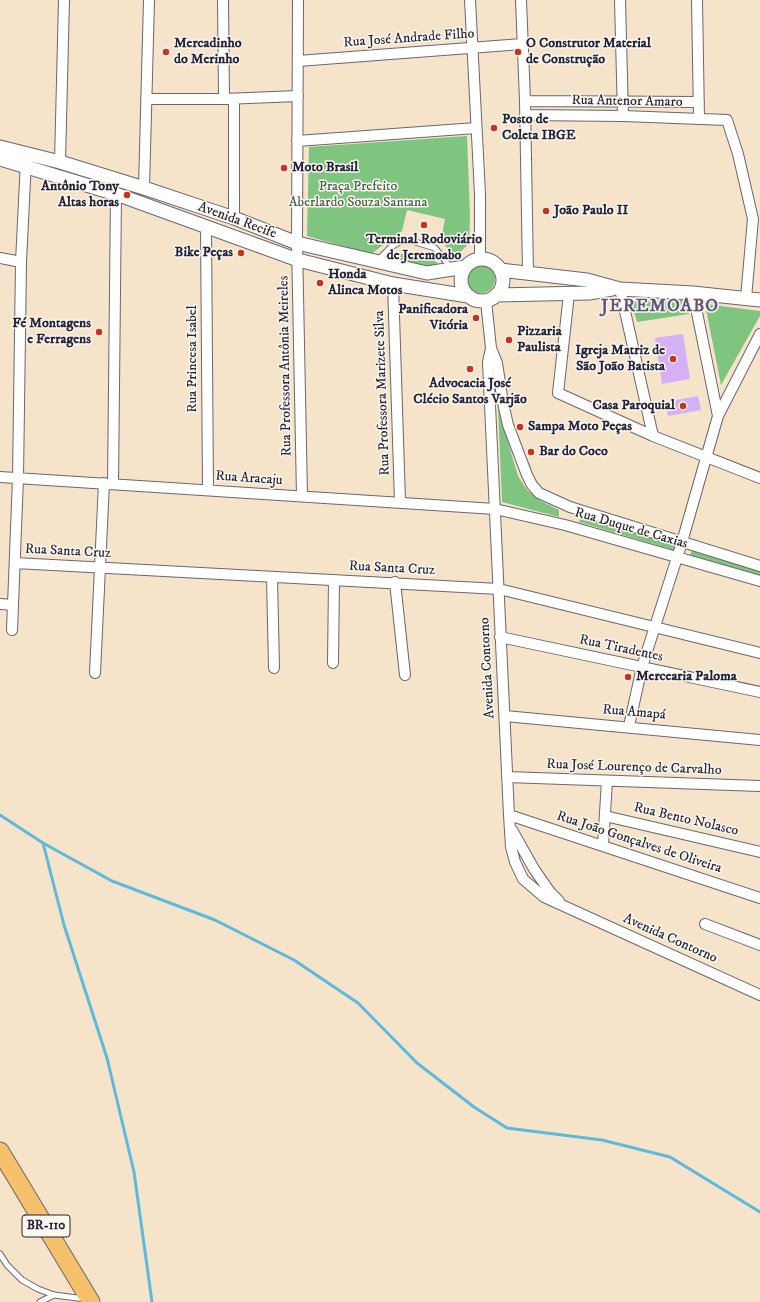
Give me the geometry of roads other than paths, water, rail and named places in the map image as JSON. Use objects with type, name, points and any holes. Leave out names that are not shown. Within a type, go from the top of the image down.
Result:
[{"type":"highway","name":"BR-110","points":[[0,1151],[91,1301]]},
{"type":"street","points":[[60,162],[64,0]]},
{"type":"street","points":[[144,188],[149,0]]},
{"type":"street","points":[[223,0],[234,218]]},
{"type":"street","points":[[297,243],[298,0]]},
{"type":"street","points":[[470,0],[480,194],[480,258]]},
{"type":"street","points":[[521,0],[526,115],[528,273]]},
{"type":"street","points":[[620,0],[623,116]]},
{"type":"street","points":[[697,0],[699,118]]},
{"type":"street","name":"Rua José Andrade Filho","points":[[298,61],[522,44]]},
{"type":"street","points":[[146,99],[229,99],[298,96]]},
{"type":"street","name":"Rua Antenor Amaro","points":[[525,101],[622,100],[699,102]]},
{"type":"street","name":"Rua Antenor Amaro","points":[[526,115],[623,116],[727,120],[738,154],[753,220],[746,298]]},
{"type":"street","points":[[297,141],[476,128]]},
{"type":"street","name":"Avenida Recife","points":[[0,147],[26,160],[206,228],[298,260],[393,284],[468,296]]},
{"type":"street","name":"Avenida Recife","points":[[0,159],[60,162],[234,218],[297,243],[376,262],[427,273],[465,267]]},
{"type":"street","points":[[12,630],[18,478],[21,262],[26,160]]},
{"type":"street","points":[[95,673],[101,567],[109,484],[116,194]]},
{"type":"street","name":"Rua Princesa Isabel","points":[[206,228],[208,490]]},
{"type":"street","name":"Rua Professora Antônia Meireles","points":[[297,243],[302,496]]},
{"type":"street","points":[[0,258],[21,262]]},
{"type":"street","points":[[570,507],[539,493],[532,485],[527,476],[508,425],[497,363],[491,348],[491,298],[503,282],[500,270],[490,260],[480,258],[472,260],[465,267],[460,279],[463,291],[474,300],[491,298],[589,293],[617,289],[693,293],[760,300]]},
{"type":"street","points":[[500,270],[587,280],[617,289]]},
{"type":"street","name":"Rua Professora Marizete Silva","points":[[393,284],[400,502]]},
{"type":"street","points":[[617,289],[652,436]]},
{"type":"street","points":[[693,293],[718,416]]},
{"type":"street","points":[[570,294],[558,393],[652,436],[760,478]]},
{"type":"street","points":[[629,726],[642,668],[654,626],[682,542],[718,416],[760,334]]},
{"type":"street","name":"Avenida Contorno","points":[[491,348],[488,362],[500,637],[511,847],[515,862],[523,879],[544,897],[760,995]]},
{"type":"street","name":"Rua Aracaju","points":[[0,477],[495,509],[565,525]]},
{"type":"street","name":"Rua Duque de Caxias","points":[[760,566],[570,507],[565,525],[760,581]]},
{"type":"street","name":"Rua Santa Cruz","points":[[15,563],[395,582],[498,589],[760,653]]},
{"type":"street","points":[[272,577],[274,668]]},
{"type":"street","points":[[333,663],[334,580]]},
{"type":"street","points":[[395,582],[405,675]]},
{"type":"street","points":[[0,604],[13,605]]},
{"type":"street","name":"Rua Tiradentes","points":[[500,637],[760,692]]},
{"type":"street","name":"Rua Amapá","points":[[505,716],[629,726],[760,740]]},
{"type":"street","name":"Rua José Lourenço de Carvalho","points":[[507,777],[760,786]]},
{"type":"street","points":[[603,845],[607,780]]},
{"type":"street","name":"Rua João Gonçalves de Oliveira","points":[[509,815],[760,898]]},
{"type":"street","name":"Rua Bento Nolasco","points":[[605,816],[760,852]]},
{"type":"street","points":[[705,924],[760,945]]},
{"type":"lane","points":[[376,262],[390,247],[401,241],[412,241],[436,248],[452,269]]},
{"type":"lane","points":[[0,1254],[7,1265],[22,1280],[38,1289],[54,1295],[91,1301]]},
{"type":"lane","points":[[40,1302],[54,1295]]},
{"type":"waterway","points":[[0,815],[43,843],[112,881],[215,920],[294,960],[358,1003],[417,1063],[474,1107],[507,1128],[602,1140],[670,1157],[760,1212]]},
{"type":"waterway","points":[[43,843],[64,925],[107,1058],[134,1172],[152,1302]]},
{"type":"place","name":"Mercadinho do Merinho","points":[[166,52]]},
{"type":"place","name":"O Construtor Material de Construção","points":[[518,52]]},
{"type":"place","name":"Posto de Coleta IBGE","points":[[494,128]]},
{"type":"place","name":"Moto Brasil","points":[[284,168]]},
{"type":"place","name":"Antônio Tony Altas horas","points":[[127,195]]},
{"type":"place","name":"João Paulo II","points":[[546,211]]},
{"type":"place","name":"Terminal Rodoviário de Jeremoabo","points":[[424,225]]},
{"type":"place","name":"Bike Peças","points":[[241,253]]},
{"type":"place","name":"Honda Alinca Motos","points":[[320,283]]},
{"type":"place","name":"Panificadora Vitória","points":[[476,318]]},
{"type":"place","name":"Fé Montagens e Ferragens","points":[[99,332]]},
{"type":"place","name":"Pizzaria Paulista","points":[[509,340]]},
{"type":"place","name":"Igreja Matriz de São João Batista","points":[[673,359]]},
{"type":"place","name":"Advocacia José Clécio Santos Varjão","points":[[470,369]]},
{"type":"place","name":"Casa Paroquial","points":[[683,406]]},
{"type":"place","name":"Sampa Moto Peças","points":[[520,427]]},
{"type":"place","name":"Bar do Coco","points":[[531,452]]},
{"type":"place","name":"Mercearia Paloma","points":[[628,677]]},
{"type":"district","name":"JEREMOABO","points":[[660,307]]},
{"type":"park label","name":"Praça Prefeito Aberlardo Souza Santana","points":[[358,196]]}]
